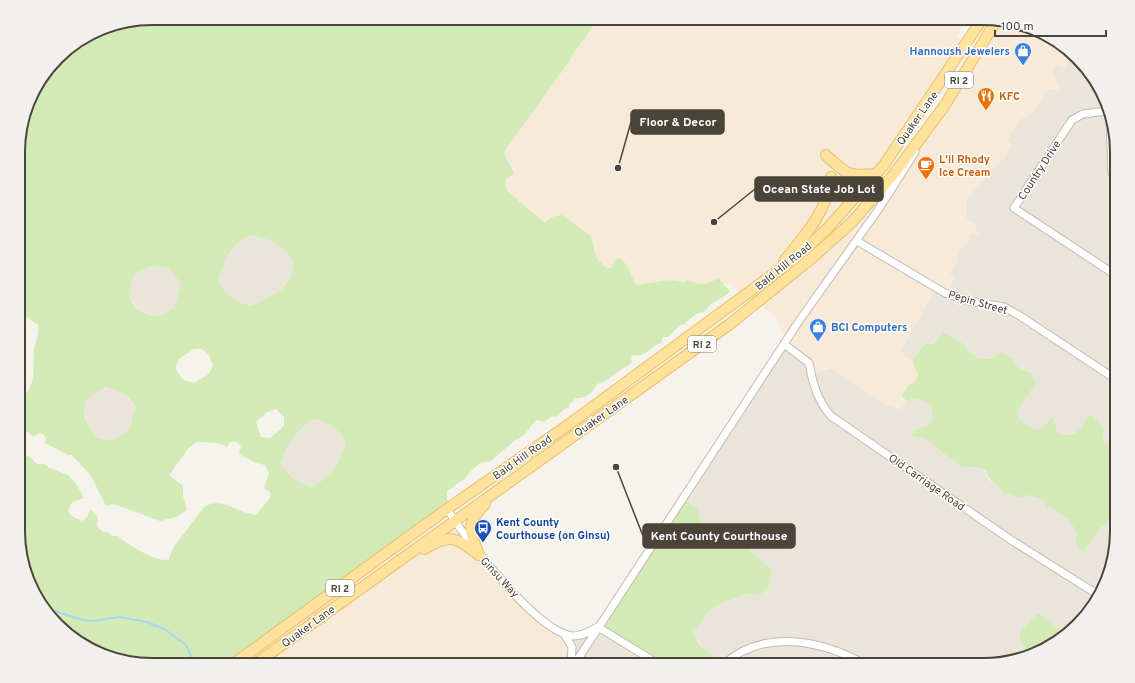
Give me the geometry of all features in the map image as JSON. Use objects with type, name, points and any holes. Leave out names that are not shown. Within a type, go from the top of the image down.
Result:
[{"type":"main road","name":"Quaker Lane","points":[[843,212],[877,174],[979,25]]},
{"type":"main road","name":"Quaker Lane","points":[[264,658],[454,520],[730,324],[813,257],[851,223],[894,174],[945,106],[993,26]]},
{"type":"main road","points":[[932,96],[945,106]]},
{"type":"main road","points":[[826,155],[848,173],[856,176],[877,174]]},
{"type":"main road","points":[[771,277],[805,235],[821,212],[831,186],[832,177]]},
{"type":"main road","name":"Bald Hill Road","points":[[242,658],[448,509],[568,425],[771,277],[804,251],[843,212]]},
{"type":"main road","points":[[479,555],[471,533],[470,523],[476,514],[510,480]]},
{"type":"main road","points":[[369,582],[442,539],[451,538],[460,542],[479,555]]},
{"type":"main road","points":[[238,658],[252,651]]},
{"type":"street","name":"Country Drive","points":[[1103,111],[1087,113],[1072,120],[1014,208],[1110,271]]},
{"type":"street","name":"Quaker Lane","points":[[578,658],[784,344],[907,167],[922,138]]},
{"type":"street","name":"Pepin Street","points":[[857,241],[945,293],[969,301],[1004,307],[1110,375]]},
{"type":"street","name":"Old Carriage Road","points":[[784,344],[809,363],[815,393],[831,416],[1011,540],[1094,592]]},
{"type":"street","name":"Ginsu Way","points":[[448,509],[479,555],[526,605],[564,634],[572,647],[573,658]]},
{"type":"street","points":[[564,634],[578,636],[598,627],[649,658]]},
{"type":"street","points":[[731,658],[753,646],[788,641],[832,649],[851,658]]},
{"type":"shaded area","points":[[595,25],[964,25],[956,37],[965,44],[849,211],[848,216],[865,207],[876,195],[976,52],[982,55],[1000,26],[1016,29],[1047,42],[1070,59],[1065,68],[1057,65],[1053,68],[1053,76],[1059,86],[1058,90],[1048,90],[1041,98],[1043,100],[1038,103],[1036,110],[1027,117],[1019,120],[1008,140],[1011,145],[1005,157],[993,168],[986,170],[984,180],[967,198],[966,217],[968,221],[974,224],[979,235],[969,235],[969,242],[959,250],[957,261],[950,273],[954,278],[949,294],[935,290],[901,350],[904,356],[912,360],[918,375],[914,383],[902,395],[906,401],[901,409],[885,405],[832,368],[814,373],[786,346],[786,339],[775,316],[728,284],[695,284],[688,280],[684,282],[668,280],[636,285],[626,264],[616,259],[611,268],[607,268],[597,259],[591,236],[545,223],[507,191],[505,180],[512,166],[504,152],[568,63],[575,50]]},
{"type":"shaded area","points":[[1070,59],[1093,88],[1106,119],[1110,143],[1110,446],[1103,441],[1092,416],[1077,433],[1064,436],[1043,428],[1037,431],[1032,430],[1019,418],[1018,410],[1036,383],[1031,372],[1019,369],[1014,364],[1013,359],[1001,352],[991,359],[980,359],[967,351],[964,344],[943,332],[932,344],[925,344],[912,360],[904,356],[901,350],[935,290],[950,273],[957,261],[959,250],[969,242],[969,234],[978,234],[974,224],[968,221],[966,217],[967,198],[984,180],[986,170],[993,168],[1005,157],[1007,140],[1019,119],[1027,117],[1038,103],[1043,100],[1041,98],[1048,90],[1059,86],[1053,76],[1053,68],[1056,65],[1065,68]]},
{"type":"shaded area","points":[[250,235],[271,239],[288,252],[294,262],[291,277],[281,290],[251,306],[237,303],[224,293],[218,282],[224,261],[239,241]]},
{"type":"shaded area","points":[[151,266],[169,268],[181,284],[174,308],[161,316],[142,312],[136,307],[129,295],[130,284],[134,274]]},
{"type":"shaded area","points":[[783,346],[815,373],[832,368],[885,405],[900,409],[906,401],[912,398],[925,400],[932,407],[932,421],[925,427],[915,429],[913,436],[924,438],[937,447],[942,453],[956,461],[961,467],[979,467],[986,472],[988,479],[1000,488],[1004,494],[1025,495],[1043,500],[1047,507],[1053,509],[1068,519],[1077,533],[1083,553],[1099,529],[1107,524],[1110,515],[1110,540],[1106,564],[1100,580],[1093,595],[1073,621],[1062,630],[1060,630],[1038,613],[1023,629],[1025,651],[1008,656],[992,658],[714,658],[707,653],[695,636],[694,632],[707,613],[717,605],[747,594],[760,595],[767,587],[772,569],[751,552],[743,539],[729,533],[727,536],[721,537],[703,525],[699,519],[699,513],[683,499]]},
{"type":"shaded area","points":[[107,387],[120,390],[132,402],[137,410],[134,411],[130,429],[112,441],[96,437],[84,418],[86,400]]},
{"type":"shaded area","points":[[314,419],[327,422],[339,431],[346,442],[343,457],[324,481],[313,487],[299,484],[288,475],[281,464],[284,450],[302,426]]},
{"type":"shaded area","points":[[442,515],[477,550],[502,582],[566,636],[572,649],[571,658],[234,658]]},
{"type":"shaded area","points":[[596,629],[647,658],[569,658],[566,636]]},
{"type":"green space","points":[[152,25],[594,25],[504,152],[514,174],[505,180],[507,191],[545,223],[552,217],[562,215],[591,236],[597,259],[607,268],[611,268],[616,259],[619,258],[626,264],[636,285],[668,280],[684,282],[688,280],[703,284],[718,278],[730,291],[728,294],[711,304],[704,312],[696,314],[683,325],[680,325],[668,337],[663,337],[661,343],[657,344],[641,355],[631,356],[632,362],[629,365],[607,380],[597,384],[588,395],[583,398],[576,398],[569,405],[569,408],[566,408],[555,417],[553,416],[544,422],[536,420],[523,436],[515,440],[491,461],[480,463],[464,480],[447,491],[447,499],[452,510],[235,658],[152,658],[119,654],[88,641],[75,632],[62,621],[46,602],[29,564],[26,548],[25,455],[30,457],[37,464],[44,464],[68,475],[77,485],[84,498],[72,502],[68,511],[71,516],[82,521],[87,517],[91,509],[98,518],[97,526],[103,532],[107,532],[112,536],[118,536],[135,548],[158,559],[165,560],[169,559],[173,548],[204,507],[217,503],[224,504],[249,514],[256,515],[270,498],[270,492],[264,488],[269,474],[265,465],[256,463],[239,454],[241,446],[237,442],[230,442],[227,447],[218,443],[197,442],[188,449],[169,475],[183,486],[183,496],[187,510],[176,517],[160,521],[114,504],[106,506],[91,476],[72,455],[68,455],[45,443],[46,438],[43,434],[40,433],[33,437],[28,432],[25,432],[25,395],[29,390],[33,377],[34,350],[38,335],[38,325],[26,316],[25,152],[29,119],[35,103],[42,88],[62,62],[88,42],[119,29]],"holes":[[[250,235],[270,240],[280,246],[294,262],[291,277],[281,290],[251,306],[240,303],[232,298],[224,291],[218,281],[225,260],[229,254],[237,244]],[[151,266],[169,268],[181,284],[174,308],[161,316],[147,314],[137,309],[133,305],[130,295],[134,274]],[[194,349],[202,349],[209,355],[213,365],[209,374],[194,383],[183,380],[175,368],[180,358]],[[106,387],[124,394],[131,400],[137,409],[134,411],[130,429],[112,441],[96,437],[84,418],[86,400]],[[276,409],[284,417],[284,426],[270,438],[261,437],[256,422],[267,412]],[[314,419],[325,422],[340,433],[346,442],[341,456],[330,474],[313,487],[294,479],[281,464],[285,450],[297,433]]]},
{"type":"green space","points":[[943,332],[964,344],[967,351],[980,359],[991,359],[1001,352],[1013,359],[1016,365],[1020,368],[1031,372],[1036,383],[1018,410],[1019,418],[1033,429],[1044,426],[1053,416],[1057,433],[1062,435],[1072,434],[1080,430],[1087,416],[1092,416],[1103,428],[1103,441],[1110,446],[1110,515],[1107,524],[1099,529],[1083,553],[1076,543],[1077,533],[1068,519],[1053,509],[1047,507],[1043,500],[1025,495],[1019,498],[1012,494],[1004,494],[989,478],[986,471],[979,467],[961,467],[956,461],[942,453],[937,447],[924,438],[912,436],[915,429],[925,427],[932,421],[932,407],[926,402],[917,399],[906,401],[902,395],[910,384],[914,383],[918,375],[912,360],[925,344],[933,344]]},
{"type":"green space","points":[[683,499],[697,509],[699,519],[703,525],[720,537],[726,536],[728,533],[743,539],[751,552],[772,569],[769,586],[760,595],[747,594],[717,605],[707,613],[694,632],[702,647],[716,658],[648,658],[598,627]]},
{"type":"green space","points":[[1038,613],[1062,630],[1047,641],[1025,651],[1019,636]]},
{"type":"waterway","points":[[53,611],[83,620],[93,621],[119,617],[147,622],[164,629],[185,644],[192,658]]},
{"type":"place","name":"Hannoush Jewelers","points":[[1023,66]]},
{"type":"place","name":"KFC","points":[[986,111]]},
{"type":"place","name":"Floor & Decor","points":[[618,168]]},
{"type":"place","name":"L'il Rhody Ice Cream","points":[[926,180]]},
{"type":"place","name":"Ocean State Job Lot","points":[[714,222]]},
{"type":"place","name":"BCI Computers","points":[[818,342]]},
{"type":"place","name":"Kent County Courthouse","points":[[616,467]]},
{"type":"place","name":"Kent County Courthouse (on Ginsu)","points":[[483,543]]}]
